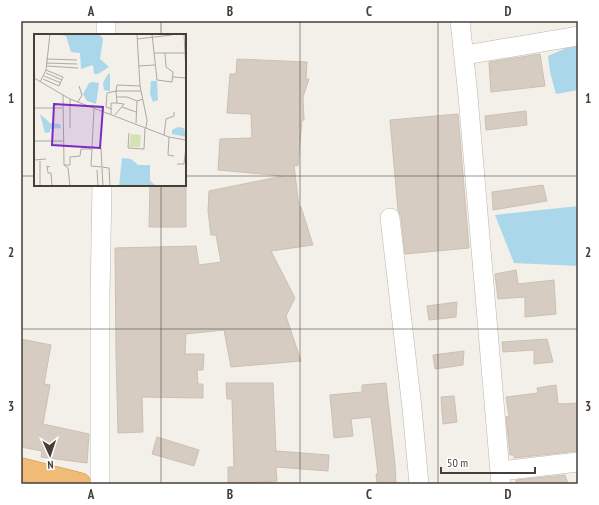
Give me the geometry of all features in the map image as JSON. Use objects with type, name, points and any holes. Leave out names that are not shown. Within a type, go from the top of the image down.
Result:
[{"type":"highway","points":[[21,468],[80,484]]},
{"type":"street","points":[[106,21],[106,34]]},
{"type":"street","points":[[460,21],[501,477],[578,462]]},
{"type":"street","points":[[464,55],[578,36]]},
{"type":"street","points":[[100,484],[100,296],[102,186]]},
{"type":"street","points":[[390,218],[412,408],[419,484]]},
{"type":"water","points":[[578,46],[578,90],[556,94],[550,72],[548,56],[566,48]]},
{"type":"water","points":[[578,206],[578,266],[514,263],[495,215]]},
{"type":"building","points":[[540,54],[545,86],[491,92],[489,62]]},
{"type":"building","points":[[237,59],[307,62],[306,79],[309,79],[303,97],[304,120],[302,120],[298,166],[294,165],[299,207],[301,207],[313,245],[271,251],[295,298],[286,316],[301,361],[231,367],[224,330],[186,334],[185,354],[204,354],[203,370],[197,370],[198,384],[203,384],[203,398],[142,397],[143,432],[118,433],[115,248],[196,246],[199,265],[221,262],[216,235],[211,235],[208,211],[209,191],[283,176],[218,170],[220,139],[252,138],[251,114],[227,113],[230,74],[236,74]]},
{"type":"building","points":[[526,111],[527,125],[486,130],[485,116]]},
{"type":"building","points":[[458,114],[469,248],[405,254],[401,217],[398,210],[390,120]]},
{"type":"building","points":[[543,185],[547,201],[493,210],[492,192]]},
{"type":"building","points":[[150,186],[186,186],[186,227],[149,227]]},
{"type":"building","points":[[516,270],[518,284],[554,280],[556,314],[525,317],[525,297],[498,299],[495,274]]},
{"type":"building","points":[[457,302],[456,317],[429,320],[427,306]]},
{"type":"building","points":[[21,339],[51,345],[44,384],[50,385],[43,424],[89,434],[87,463],[41,457],[42,451],[21,447]]},
{"type":"building","points":[[547,339],[553,362],[534,364],[534,350],[503,352],[502,342]]},
{"type":"building","points":[[464,351],[463,365],[435,369],[433,355]]},
{"type":"building","points":[[226,383],[273,383],[276,451],[329,455],[328,471],[276,467],[277,481],[228,484],[228,467],[234,467],[232,399],[227,399]]},
{"type":"building","points":[[386,383],[396,484],[377,484],[376,474],[378,474],[371,417],[351,419],[353,436],[334,438],[330,395],[362,392],[362,385]]},
{"type":"building","points":[[556,385],[558,404],[578,403],[578,451],[514,458],[514,455],[510,455],[506,417],[509,416],[506,397],[538,393],[537,388]]},
{"type":"building","points":[[454,396],[457,422],[443,424],[441,397]]},
{"type":"building","points":[[157,437],[199,450],[194,466],[152,454]]},
{"type":"building","points":[[565,475],[568,484],[516,484],[516,480]]}]
